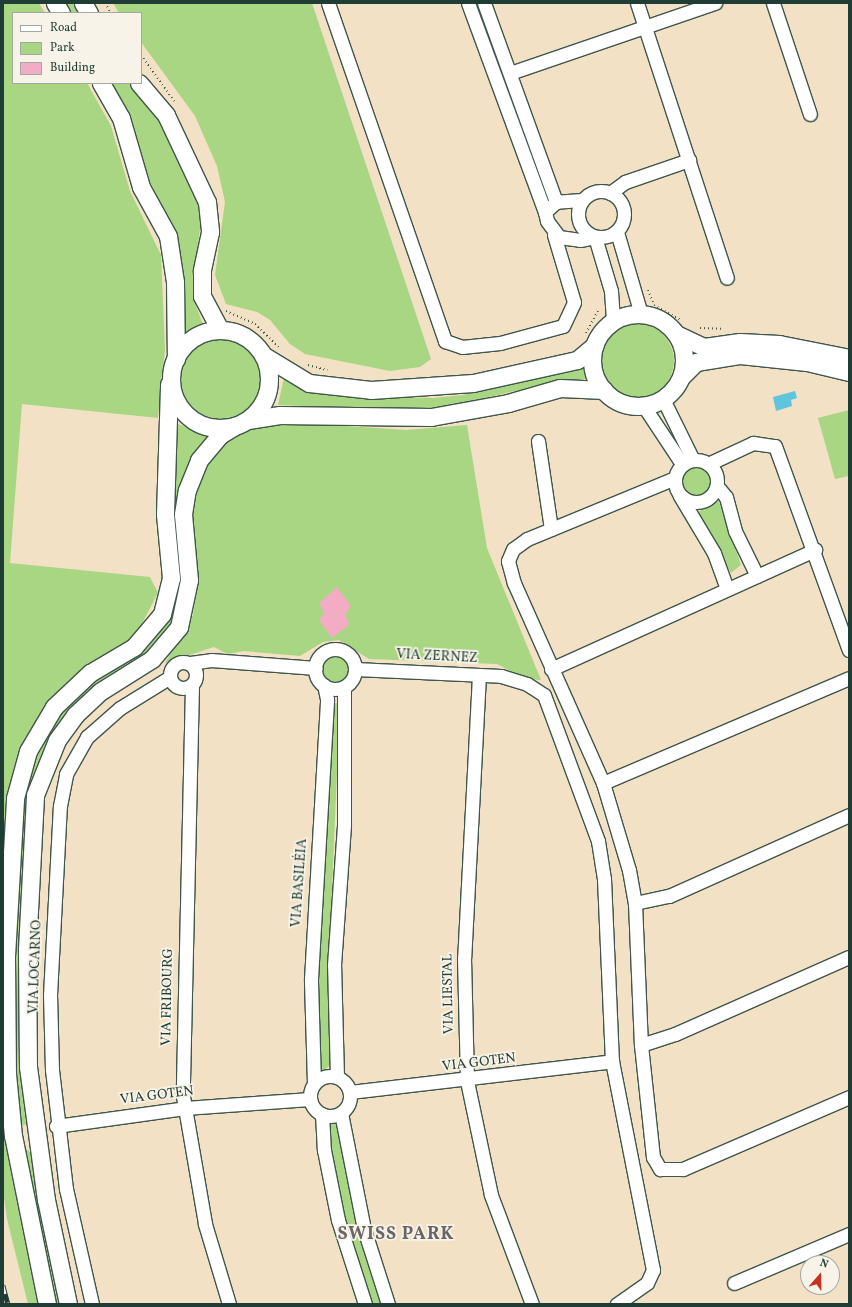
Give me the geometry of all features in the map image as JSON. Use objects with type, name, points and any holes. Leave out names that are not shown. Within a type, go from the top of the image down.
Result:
[{"type":"street","points":[[55,3],[60,12]]},
{"type":"street","points":[[83,3],[88,12]]},
{"type":"street","points":[[328,3],[445,341],[462,347],[500,343],[563,326],[574,302],[554,235],[468,3]]},
{"type":"street","points":[[484,3],[556,202]]},
{"type":"street","points":[[637,3],[726,278]]},
{"type":"street","points":[[510,73],[646,28],[715,3]]},
{"type":"street","points":[[773,3],[810,114]]},
{"type":"street","points":[[47,1304],[13,1136],[7,1074],[6,956],[18,779],[35,735],[67,691],[134,647],[154,627],[162,614],[171,578],[165,514],[169,384],[176,359],[176,282],[168,236],[141,187],[121,118],[102,84]]},
{"type":"street","points":[[139,84],[166,115],[207,202],[210,232],[202,271],[202,296],[219,328]]},
{"type":"street","points":[[545,212],[556,202],[582,200],[595,191],[610,192],[625,182],[689,160]]},
{"type":"street","points":[[610,192],[624,210],[617,232],[641,314]]},
{"type":"street","points":[[582,200],[579,222],[595,237],[608,278],[613,322]]},
{"type":"street","points":[[554,235],[580,240],[617,232]]},
{"type":"street","points":[[608,278],[615,272],[629,271]]},
{"type":"street","points":[[176,359],[192,339],[219,328],[250,339],[266,357],[309,383],[371,390],[473,383],[578,360],[595,345],[613,322],[641,314],[666,324],[676,334],[704,347],[740,342],[779,344],[849,358]]},
{"type":"street","points":[[676,334],[684,362],[681,377]]},
{"type":"street","points":[[595,345],[593,369],[604,390],[621,402],[643,405],[663,398],[696,362],[740,355],[807,362],[849,372]]},
{"type":"street","points":[[68,1304],[51,1235],[35,1134],[28,1067],[27,949],[34,807],[38,784],[57,740],[74,715],[101,691],[142,667],[172,639],[184,613],[189,580],[183,514],[187,490],[199,460],[220,435],[241,423],[268,395],[270,374],[266,357]]},
{"type":"street","points":[[169,384],[177,403],[191,419],[210,427],[241,423],[280,415],[431,417],[508,403],[560,388],[604,390]]},
{"type":"street","points":[[663,398],[687,462]]},
{"type":"street","points":[[643,405],[687,462],[708,464],[753,442],[775,446],[815,550],[849,650]]},
{"type":"street","points":[[538,441],[551,529]]},
{"type":"street","points":[[687,462],[675,478],[551,529],[520,544],[508,561],[551,668],[603,783],[629,870],[635,903],[641,1044],[654,1157],[658,1167],[666,1171],[688,1167],[849,1097]]},
{"type":"street","points":[[680,496],[698,502],[710,497],[716,486],[716,474],[708,464]]},
{"type":"street","points":[[675,478],[680,496],[714,554],[727,589]]},
{"type":"street","points":[[716,486],[726,497],[735,532],[757,576]]},
{"type":"street","points":[[551,668],[815,550]]},
{"type":"street","points":[[171,578],[189,580]]},
{"type":"street","points":[[333,649],[348,654],[355,669],[352,679],[344,687],[334,689],[324,685],[316,668],[319,657],[333,649]]},
{"type":"street","points":[[190,663],[197,674],[192,685],[179,687],[170,677],[174,665],[181,661],[190,663],[211,660],[316,668]]},
{"type":"street","name":"VIA ZERNEZ","points":[[355,669],[479,675],[516,680],[544,695],[598,841],[604,879],[612,1061]]},
{"type":"street","name":"VIA LIESTAL","points":[[479,675],[464,958],[467,1081],[492,1195],[532,1304]]},
{"type":"street","name":"VIA LOCARNO","points":[[92,1304],[66,1189],[56,1126],[50,995],[60,806],[66,774],[98,726],[170,677]]},
{"type":"street","points":[[603,783],[849,678]]},
{"type":"street","name":"VIA FRIBOURG","points":[[192,685],[182,1027],[185,1108],[205,1224],[229,1304]]},
{"type":"street","name":"VIA BASILÉIA","points":[[314,1084],[312,950],[325,760],[327,699],[324,685]]},
{"type":"street","points":[[322,1114],[341,1113],[348,1105],[350,1092],[337,1077],[334,965],[344,824],[344,687]]},
{"type":"street","points":[[635,903],[669,896],[849,815]]},
{"type":"street","points":[[641,1044],[675,1034],[849,957]]},
{"type":"street","points":[[612,1061],[653,1270],[647,1283],[617,1304]]},
{"type":"street","name":"VIA GOTEN","points":[[350,1092],[467,1081],[612,1061]]},
{"type":"street","points":[[337,1077],[324,1077],[314,1084],[310,1099],[322,1114],[324,1150],[338,1220],[365,1304]]},
{"type":"street","name":"VIA GOTEN","points":[[56,1126],[185,1108],[310,1099]]},
{"type":"street","points":[[341,1113],[362,1222],[388,1304]]},
{"type":"street","points":[[13,1136],[35,1134]]},
{"type":"street","points":[[734,1283],[849,1234]]},
{"type":"path","points":[[104,3],[110,12]]},
{"type":"green space","points":[[3,3],[39,3],[44,12],[12,12],[12,84],[88,84],[111,126],[130,191],[161,255],[165,350],[158,418],[22,404],[10,563],[150,577],[158,593],[136,635],[39,716],[3,901]]},
{"type":"green space","points":[[63,3],[76,3],[81,12],[68,12]]},
{"type":"green space","points":[[113,3],[312,3],[431,359],[420,367],[390,371],[305,354],[290,344],[270,320],[257,312],[226,304],[215,275],[225,202],[217,166],[195,116],[142,43],[142,12],[118,12]]},
{"type":"green space","points":[[110,84],[130,84],[162,119],[202,213],[195,268],[196,306],[204,327],[186,338],[182,335],[170,222],[143,168],[132,128]]},
{"type":"green space","points":[[636,323],[651,326],[663,334],[671,346],[674,361],[671,376],[663,388],[651,396],[636,399],[621,396],[609,388],[601,376],[598,361],[601,346],[609,334],[621,326]]},
{"type":"green space","points":[[213,339],[229,339],[250,350],[261,371],[261,387],[250,408],[229,419],[213,419],[199,413],[192,408],[187,401],[181,387],[181,371],[187,357],[192,350],[199,345]]},
{"type":"green space","points":[[580,367],[586,371],[588,377],[583,380],[510,392],[432,411],[278,405],[284,378],[333,396],[434,398],[463,395],[521,377]]},
{"type":"green space","points":[[849,410],[849,476],[835,479],[818,418]]},
{"type":"green space","points":[[286,422],[406,430],[467,425],[487,548],[541,680],[525,679],[497,664],[369,659],[339,640],[323,642],[300,656],[244,651],[227,654],[214,647],[165,663],[193,615],[198,580],[193,579],[191,508],[196,480],[214,449],[236,434],[261,425]]},
{"type":"green space","points":[[176,423],[209,437],[175,513],[178,575],[174,575]]},
{"type":"green space","points":[[692,465],[698,465],[708,472],[711,481],[710,487],[704,494],[698,497],[692,497],[682,490],[679,484],[679,478],[686,468]]},
{"type":"green space","points":[[719,501],[741,565],[731,573],[696,513]]},
{"type":"green space","points":[[178,595],[182,597],[166,636],[47,746],[23,1072],[26,1124],[21,1127],[12,1019],[22,784],[48,724]]},
{"type":"green space","points":[[331,652],[337,652],[346,656],[350,668],[346,680],[337,684],[331,684],[322,680],[318,671],[318,665],[322,656]]},
{"type":"green space","points":[[340,702],[328,982],[331,1064],[319,1075],[316,1001],[333,704]]},
{"type":"green space","points":[[3,1103],[41,1304],[28,1304],[7,1219],[3,1191]]},
{"type":"green space","points":[[336,1122],[358,1225],[383,1304],[367,1304],[349,1250],[328,1131],[330,1124]]},
{"type":"green space","points":[[24,1147],[30,1152],[62,1304],[53,1304]]},
{"type":"water","points":[[795,391],[797,398],[791,400],[792,406],[776,411],[773,397]]},
{"type":"building","points":[[337,587],[351,606],[345,614],[349,625],[332,638],[319,620],[324,613],[319,603]]},
{"type":"railway","points":[[3,1285],[8,1304]]},
{"type":"district","name":"SWISS PARK","points":[[396,1235]]}]
